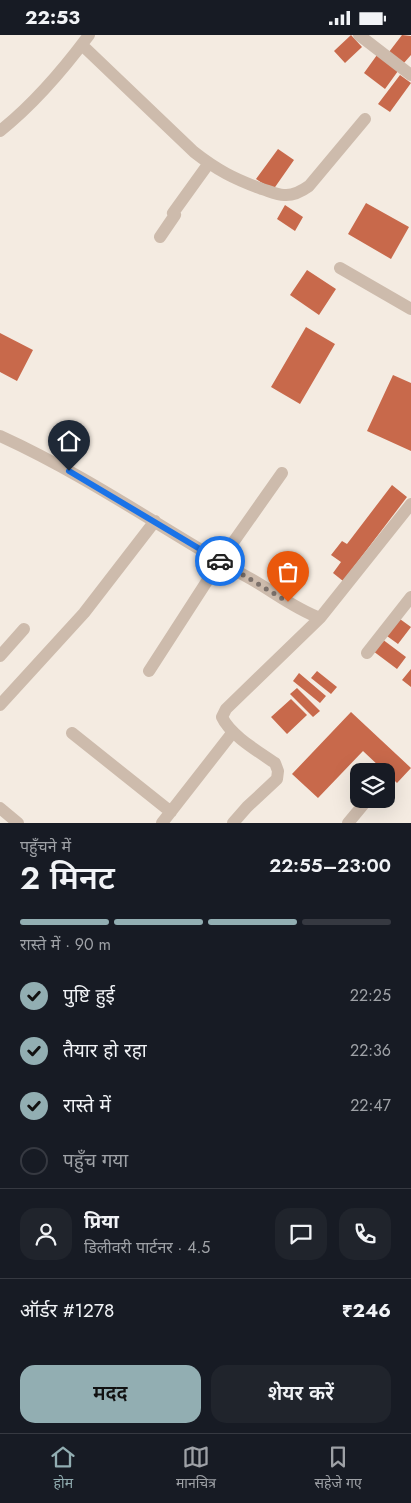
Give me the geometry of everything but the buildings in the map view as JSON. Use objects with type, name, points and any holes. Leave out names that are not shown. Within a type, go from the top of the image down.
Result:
[{"type":"street","points":[[359,35],[411,75]]},
{"type":"street","points":[[0,131],[18,117],[64,68],[85,40],[194,152],[216,169],[239,181],[273,193],[286,195],[300,192],[309,185],[365,119]]},
{"type":"street","points":[[160,237],[175,215],[173,213],[209,163]]},
{"type":"street","points":[[340,267],[411,309]]},
{"type":"street","points":[[0,436],[62,467],[155,521],[192,546],[274,592],[303,612],[320,618]]},
{"type":"street","points":[[149,671],[220,561],[282,473]]},
{"type":"street","points":[[233,823],[277,779],[278,771],[275,763],[225,725],[222,717],[226,709],[320,618],[411,504]]},
{"type":"street","points":[[0,705],[84,613],[155,521]]},
{"type":"street","points":[[367,653],[411,597]]},
{"type":"street","points":[[0,657],[24,629]]},
{"type":"street","points":[[162,823],[233,732]]},
{"type":"street","points":[[72,733],[171,811]]},
{"type":"street","points":[[0,808],[18,823]]},
{"type":"street","points":[[348,823],[360,808]]},
{"type":"way so far","points":[[220,561],[288,602]]},
{"type":"route","points":[[69,471],[220,561]]}]
